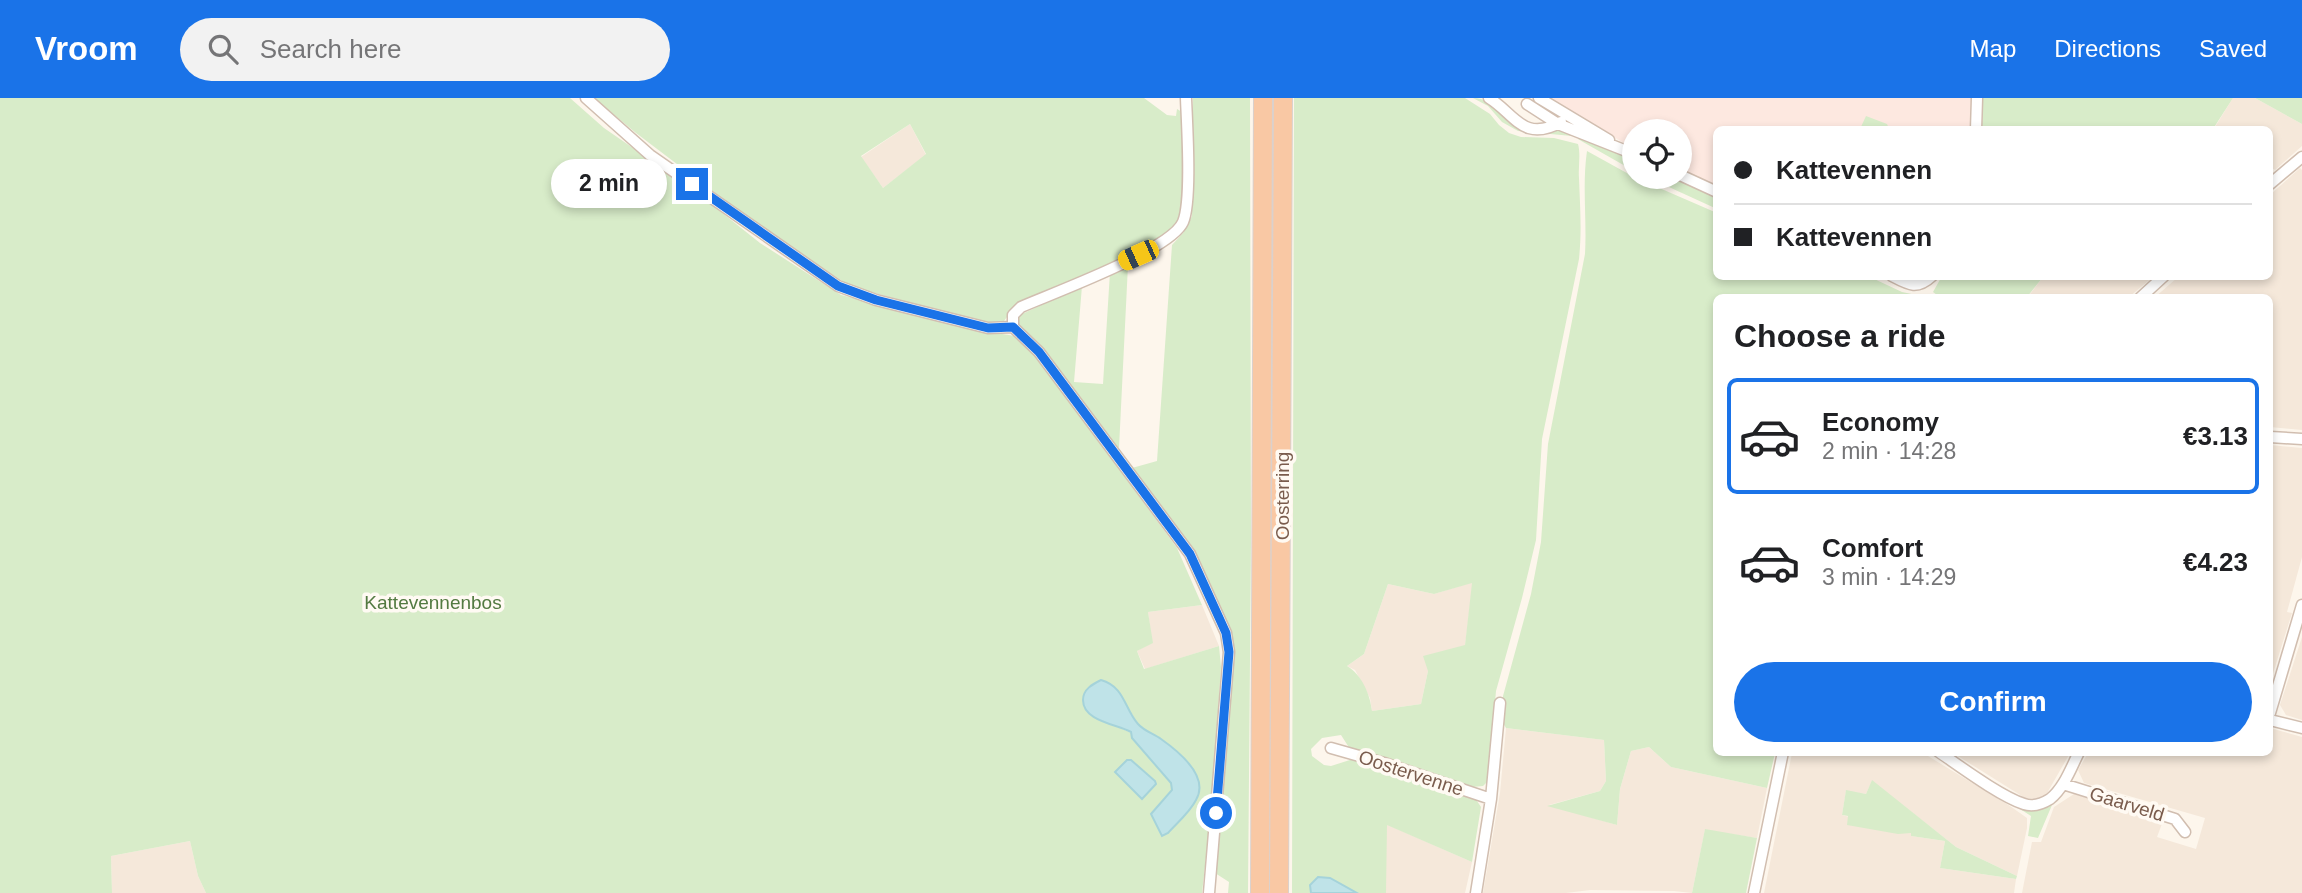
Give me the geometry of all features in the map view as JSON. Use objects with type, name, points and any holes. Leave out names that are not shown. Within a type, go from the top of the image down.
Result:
[{"type":"highway","name":"Oosterring","points":[[1260,893],[1263,98]]},
{"type":"highway","name":"Oosterring","points":[[1279,893],[1283,98]]},
{"type":"street","points":[[586,98],[650,155],[838,286],[876,300],[988,328],[1013,327]]},
{"type":"street","points":[[1186,98],[1187,207],[1179,229],[1158,245],[1021,307],[1013,315],[1013,327],[1039,352],[1190,554],[1226,633],[1229,652],[1209,893]]},
{"type":"street","points":[[1489,98],[1524,127],[1542,128],[1558,124],[1570,116]]},
{"type":"street","points":[[1539,98],[1622,147]]},
{"type":"street","points":[[1976,126],[1977,98]]},
{"type":"street","points":[[1527,104],[1558,124],[1622,149]]},
{"type":"street","points":[[1514,121],[1531,123],[1547,117],[1555,108]]},
{"type":"street","points":[[2273,181],[2302,157]]},
{"type":"street","points":[[1692,181],[1713,190]]},
{"type":"street","points":[[1901,280],[1923,287],[1929,280]]},
{"type":"street","points":[[2144,294],[2160,280]]},
{"type":"street","points":[[2273,437],[2302,439]]},
{"type":"street","points":[[2273,703],[2302,605]]},
{"type":"street","name":"Oostervenne","points":[[1476,893],[1491,799],[1500,703]]},
{"type":"street","points":[[2273,721],[2302,728]]},
{"type":"street","name":"Oostervenne","points":[[1331,748],[1491,799]]},
{"type":"street","points":[[1754,893],[1782,756]]},
{"type":"street","points":[[1945,756],[2026,805],[2040,804],[2052,798],[2063,784],[2077,756]]},
{"type":"street","name":"Gaarveld","points":[[2063,784],[2175,819],[2185,832]]},
{"type":"shaded area","points":[[1548,98],[1972,98],[1971,126],[1713,126],[1713,185],[1692,176],[1692,119],[1622,119],[1622,142]]},
{"type":"shaded area","points":[[2233,98],[2255,98],[2302,124],[2302,146],[2275,170],[2273,126],[2216,126]]},
{"type":"shaded area","points":[[910,124],[926,155],[883,188],[861,157]]},
{"type":"shaded area","points":[[2300,168],[2302,170],[2302,430],[2273,427],[2273,294],[2159,294],[2175,280],[2273,280],[2273,192]]},
{"type":"shaded area","points":[[2041,280],[2149,280],[2133,294],[2030,294]]},
{"type":"shaded area","points":[[2273,445],[2302,448],[2302,557],[2287,612],[2292,613],[2273,673]]},
{"type":"shaded area","points":[[1473,582],[1465,646],[1428,671],[1421,704],[1372,711],[1370,698],[1355,670],[1347,666],[1364,654],[1388,584],[1434,594]]},
{"type":"shaded area","points":[[1202,605],[1219,646],[1145,669],[1137,651],[1152,642],[1148,612]]},
{"type":"shaded area","points":[[2302,637],[2302,720],[2286,715],[2280,705]]},
{"type":"shaded area","points":[[1506,728],[1604,740],[1606,781],[1600,791],[1549,805],[1617,825],[1620,789],[1631,751],[1649,747],[1671,767],[1767,788],[1757,838],[1705,830],[1692,893],[1590,890],[1566,893],[1483,893],[1500,793]]},
{"type":"shaded area","points":[[2273,729],[2302,737],[2302,893],[2022,893],[2032,842],[2041,842],[2054,807],[2074,794],[2163,821],[2157,837],[2196,849],[2205,818],[2084,783],[2078,770],[2086,756],[2273,756]]},
{"type":"shaded area","points":[[1791,756],[1928,756],[2027,818],[2017,876],[1956,847],[1872,781],[1866,794],[1846,791],[1842,815],[1911,833],[1911,836],[1945,841],[1940,868],[2016,879],[2014,893],[1764,893]]},
{"type":"shaded area","points":[[1958,756],[2068,756],[2046,795],[2035,799],[2025,798]]},
{"type":"shaded area","points":[[1386,824],[1472,862],[1465,893],[1386,893]]},
{"type":"shaded area","points":[[190,841],[198,876],[206,893],[112,893],[111,856]]},
{"type":"green space","name":"Kattevennenbos","points":[[0,98],[570,98],[604,128],[691,188],[760,243],[841,295],[1015,336],[1035,354],[1177,548],[1202,605],[1148,612],[1153,643],[1137,651],[1144,669],[1219,646],[1221,667],[1211,812],[1202,893],[206,893],[198,876],[190,841],[111,856],[112,893],[0,893]],"holes":[[[1091,685],[1132,714],[1139,726],[1163,740],[1198,798],[1172,790],[1171,783],[1132,738],[1131,733],[1087,711],[1083,704],[1084,696]]]},
{"type":"green space","points":[[594,98],[1144,98],[1167,115],[1176,116],[1177,109],[1182,112],[1182,203],[1177,225],[1150,245],[1013,309],[1004,321],[993,326],[850,286],[764,230]],"holes":[[[910,124],[926,154],[883,188],[861,156]]]},
{"type":"green space","points":[[1193,98],[1250,98],[1251,542],[1248,893],[1228,893],[1229,882],[1215,873],[1233,641],[1203,571],[1163,508],[1132,468],[1157,461],[1172,245],[1183,233],[1192,216]]},
{"type":"green space","points":[[1268,98],[1273,98],[1277,125],[1274,893],[1266,893]]},
{"type":"green space","points":[[1294,98],[1465,98],[1490,114],[1509,133],[1521,137],[1554,138],[1578,144],[1579,152],[1579,259],[1542,439],[1536,540],[1496,691],[1488,781],[1483,786],[1472,787],[1350,749],[1341,735],[1322,738],[1311,749],[1312,756],[1324,765],[1331,766],[1353,759],[1475,798],[1481,807],[1472,862],[1387,825],[1386,893],[1357,893],[1350,889],[1311,885],[1311,893],[1292,893]],"holes":[[[1472,583],[1465,645],[1423,656],[1428,671],[1421,704],[1372,711],[1364,685],[1357,674],[1347,666],[1364,654],[1388,584],[1434,594]]]},
{"type":"green space","points":[[1473,98],[1487,102],[1518,128],[1557,128],[1573,133],[1572,136],[1518,131],[1502,122],[1488,106]]},
{"type":"green space","points":[[1983,98],[2233,98],[2215,126],[1982,126]]},
{"type":"green space","points":[[2255,98],[2302,98],[2302,124]]},
{"type":"green space","points":[[1866,116],[1888,126],[1861,126]]},
{"type":"green space","points":[[1578,135],[1622,155],[1622,164],[1578,139]]},
{"type":"green space","points":[[1587,151],[1622,170],[1622,189],[1662,189],[1713,211],[1713,280],[1876,280],[1912,294],[1713,294],[1713,756],[1774,756],[1767,788],[1671,767],[1649,747],[1631,751],[1620,789],[1617,825],[1547,806],[1600,791],[1606,781],[1604,740],[1506,728],[1501,719],[1503,696],[1531,594],[1541,542],[1548,444],[1585,254]]},
{"type":"green space","points":[[1692,186],[1713,195],[1713,207],[1673,189],[1692,189]]},
{"type":"green space","points":[[1128,265],[1119,448],[1100,428],[1039,343],[1019,326],[1017,320],[1020,315],[1082,286],[1074,382],[1103,384],[1110,272]]},
{"type":"green space","points":[[1940,280],[2041,280],[2029,294],[1933,292]]},
{"type":"green space","points":[[1872,780],[1956,847],[2017,876],[2016,879],[1940,868],[1945,841],[1911,836],[1911,833],[1898,834],[1847,825],[1848,816],[1842,815],[1846,790],[1866,794]]},
{"type":"green space","points":[[2052,805],[2038,838],[2028,836],[2031,816],[2020,809],[2044,809]]},
{"type":"green space","points":[[1705,829],[1757,838],[1746,893],[1692,893]]},
{"type":"water","points":[[1101,680],[1120,693],[1140,726],[1176,750],[1196,773],[1199,791],[1196,800],[1168,833],[1162,836],[1151,814],[1172,790],[1171,783],[1132,738],[1131,732],[1088,713],[1084,707],[1085,693]]},
{"type":"water","points":[[1127,760],[1131,760],[1155,781],[1156,784],[1142,799],[1115,772]]},
{"type":"water","points":[[1318,877],[1330,878],[1357,893],[1311,893],[1310,885]]},
{"type":"route","points":[[692,184],[838,286],[876,300],[994,330],[1013,327],[1039,352],[1190,554],[1226,633],[1229,652],[1216,813]]}]
